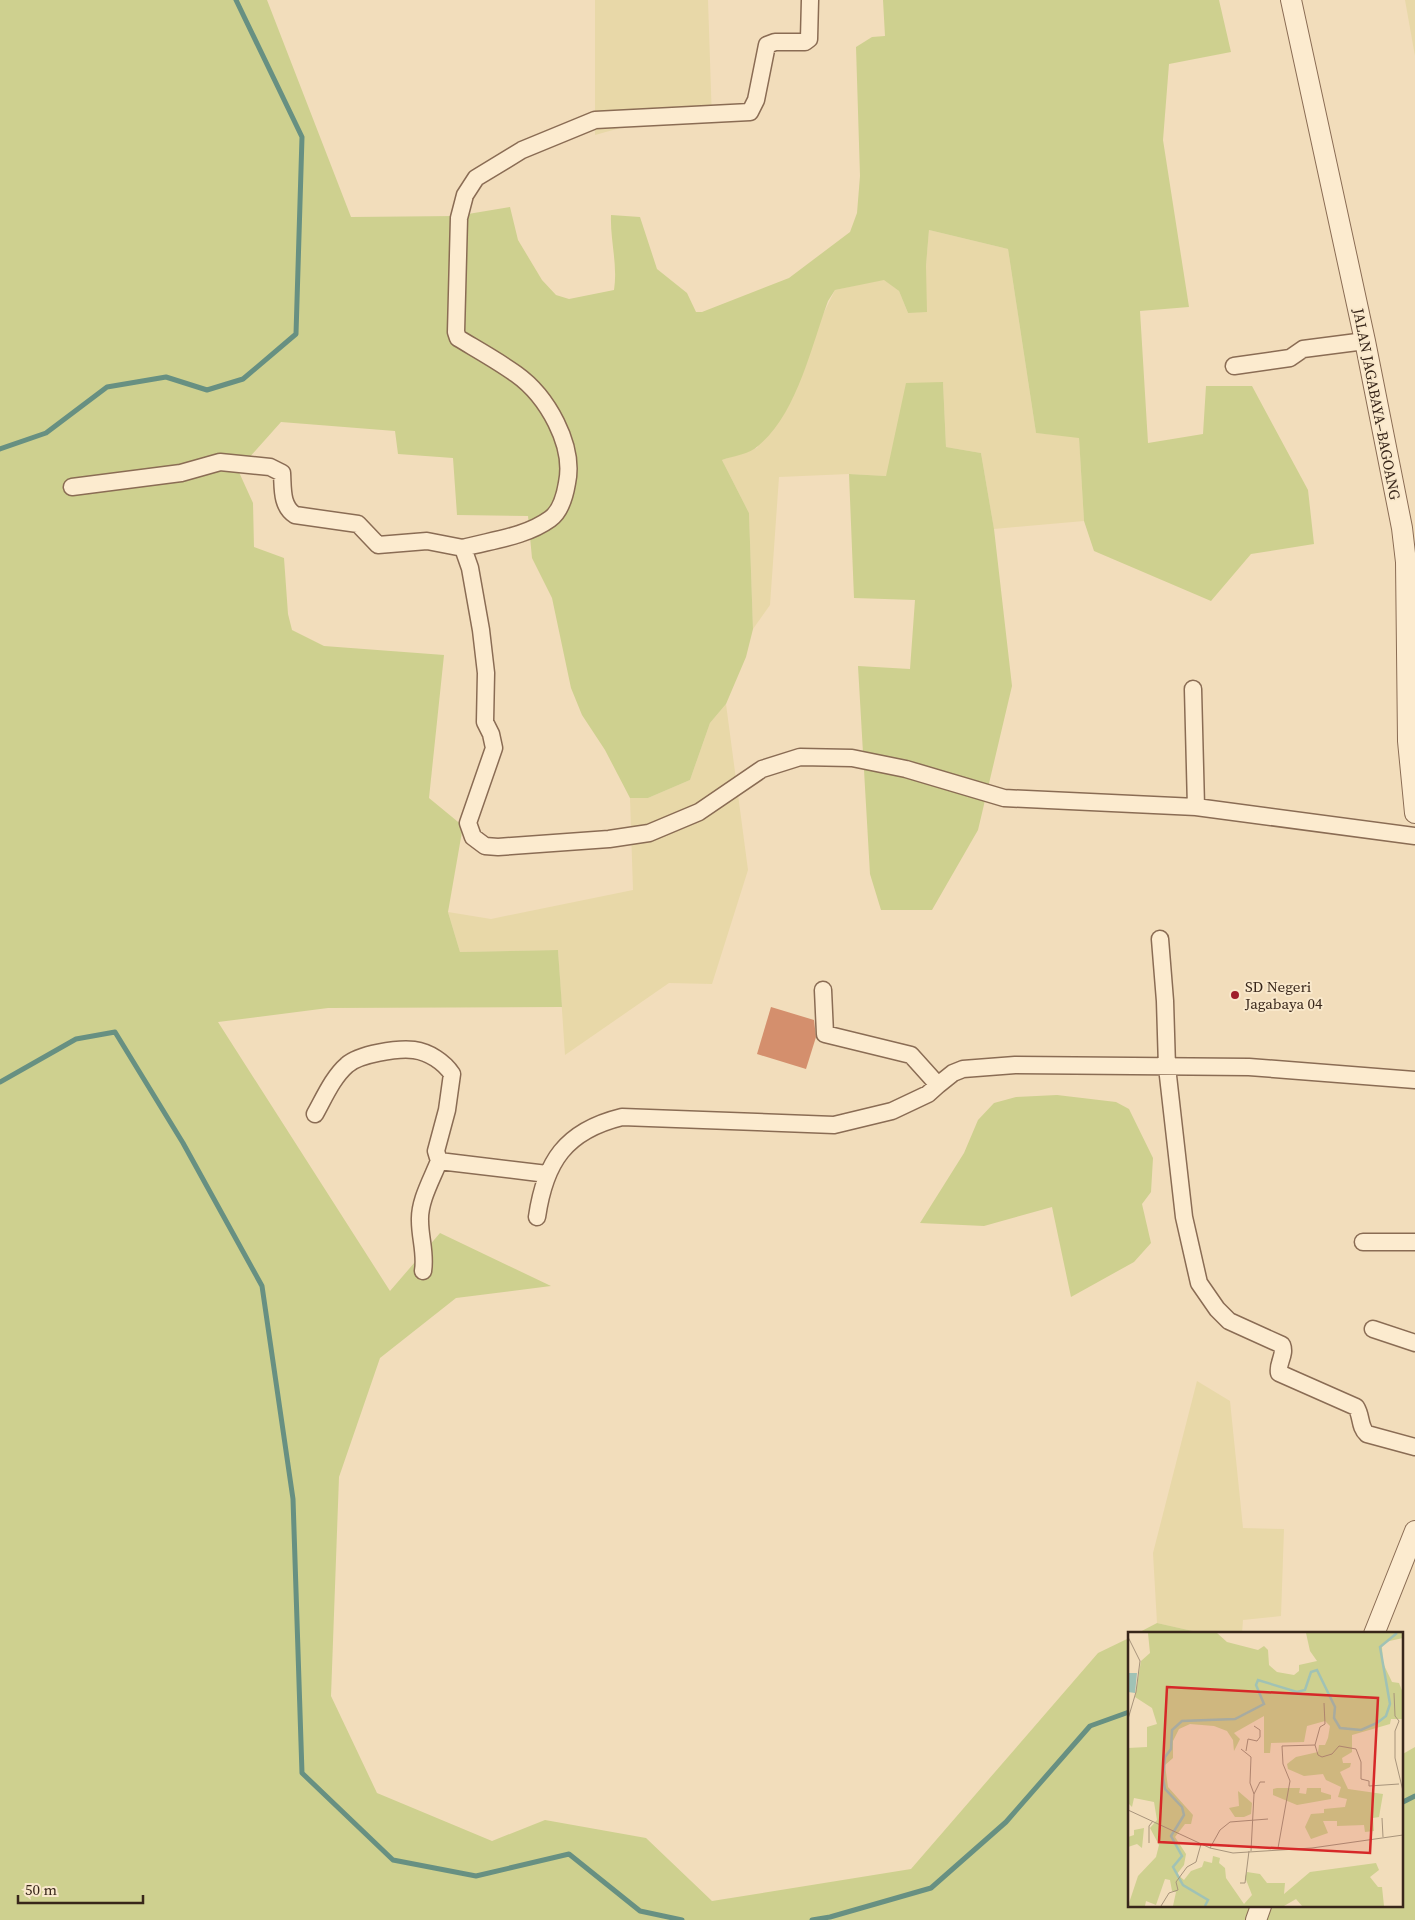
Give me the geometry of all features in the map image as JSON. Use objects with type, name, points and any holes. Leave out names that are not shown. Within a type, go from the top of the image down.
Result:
[{"type":"street","points":[[72,487],[181,473],[220,462],[270,467],[282,473],[287,510],[294,515],[358,524],[378,545],[427,541],[463,548],[531,531],[552,518],[564,498],[568,479],[568,454],[562,432],[536,393],[518,375],[458,338],[456,332],[459,218],[465,195],[476,178],[522,150],[595,120],[750,112],[756,100],[767,45],[775,42],[805,42],[808,39],[810,0]]},
{"type":"street","name":"JALAN JAGABAYA–BAGOANG","points":[[1291,0],[1365,340],[1402,528],[1406,562],[1408,741],[1415,813]]},
{"type":"street","points":[[1234,366],[1290,358],[1303,349],[1365,340]]},
{"type":"street","points":[[463,548],[470,568],[481,630],[486,673],[485,722],[492,734],[494,748],[468,823],[473,837],[485,846],[498,847],[609,839],[649,833],[699,812],[762,769],[800,757],[852,758],[906,769],[1004,798],[1196,807],[1415,836]]},
{"type":"street","points":[[1193,689],[1196,807]]},
{"type":"street","points":[[1160,939],[1165,1001],[1167,1066],[1184,1217],[1199,1283],[1217,1309],[1230,1321],[1282,1344],[1284,1350],[1278,1373],[1356,1408],[1360,1412],[1363,1430],[1367,1434],[1415,1447]]},
{"type":"street","points":[[824,990],[826,1034],[911,1055],[938,1085]]},
{"type":"street","points":[[315,1114],[332,1084],[345,1066],[353,1060],[367,1055],[414,1050],[444,1062],[452,1074],[447,1110],[436,1151],[439,1161],[426,1192],[419,1219],[425,1259],[423,1271]]},
{"type":"street","points":[[537,1217],[541,1192],[547,1174],[556,1157],[568,1142],[602,1122],[622,1117],[834,1125],[892,1112],[928,1094],[953,1073],[963,1069],[1015,1065],[1250,1067],[1415,1080]]},
{"type":"street","points":[[439,1161],[442,1163],[547,1174]]},
{"type":"street","points":[[1363,1242],[1415,1242]]},
{"type":"street","points":[[1373,1329],[1415,1343]]},
{"type":"street","points":[[1375,1632],[1414,1538]]},
{"type":"street","points":[[1256,1920],[1260,1908]]},
{"type":"shaded area","points":[[595,0],[708,0],[712,121],[631,125],[595,135]]},
{"type":"shaded area","points":[[1405,0],[1415,0],[1415,56]]},
{"type":"shaded area","points":[[929,230],[1008,249],[1036,433],[1079,437],[1084,521],[994,529],[981,453],[946,447],[943,382],[886,476],[849,474],[779,477],[770,605],[753,629],[749,513],[722,460],[757,448],[835,290],[884,279],[899,291],[908,313],[926,266]]},
{"type":"shaded area","points":[[726,704],[748,870],[712,984],[669,983],[565,1055],[558,950],[460,952],[448,912],[491,919],[633,890],[630,798],[648,798],[690,780],[710,723]]},
{"type":"shaded area","points":[[1197,1381],[1230,1401],[1243,1528],[1284,1529],[1281,1616],[1243,1620],[1242,1632],[1197,1632],[1157,1623],[1153,1553]]},
{"type":"green space","points":[[0,0],[267,0],[351,217],[456,216],[510,207],[518,240],[542,280],[556,295],[569,299],[614,290],[615,271],[611,215],[640,217],[657,269],[687,293],[696,312],[702,312],[789,278],[850,232],[857,213],[860,176],[856,47],[872,37],[885,36],[883,0],[1219,0],[1231,52],[1169,64],[1163,140],[1189,307],[1140,311],[1148,443],[1203,434],[1206,386],[1252,386],[1308,490],[1314,544],[1251,554],[1211,601],[1094,551],[1084,521],[1079,438],[1036,433],[1008,249],[929,230],[926,266],[927,312],[908,313],[899,291],[884,280],[835,290],[828,301],[801,379],[783,416],[772,432],[755,449],[722,460],[749,513],[753,629],[746,657],[726,704],[710,723],[690,780],[648,798],[630,798],[605,750],[582,715],[571,688],[552,598],[532,558],[528,516],[457,515],[453,458],[398,454],[395,431],[281,422],[238,470],[253,503],[254,547],[284,558],[288,614],[292,630],[324,646],[444,655],[429,798],[463,826],[448,912],[460,952],[558,950],[562,1007],[328,1008],[218,1022],[390,1291],[440,1233],[551,1286],[456,1298],[380,1358],[339,1477],[331,1696],[377,1793],[492,1841],[545,1820],[646,1838],[712,1901],[911,1869],[1098,1653],[1128,1638],[1128,1908],[1402,1908],[1402,1754],[1415,1747],[1415,1920],[0,1920]]},
{"type":"green space","points":[[943,382],[946,447],[981,453],[994,529],[1012,686],[978,830],[932,910],[881,910],[870,874],[858,666],[910,669],[915,600],[854,598],[849,474],[886,476],[906,383]]},
{"type":"green space","points":[[1057,1095],[1116,1102],[1129,1109],[1153,1158],[1151,1192],[1142,1204],[1151,1243],[1134,1262],[1071,1297],[1052,1207],[984,1226],[920,1223],[964,1153],[978,1120],[994,1103],[1016,1097]]},
{"type":"green space","points":[[1157,1623],[1197,1632],[1140,1632]]},
{"type":"building","points":[[771,1007],[814,1020],[816,1037],[806,1069],[757,1054]]},
{"type":"waterway","points":[[0,449],[46,433],[107,387],[166,377],[207,390],[243,379],[296,334],[302,137],[236,0]]},
{"type":"waterway","points":[[0,1082],[76,1039],[115,1032],[183,1143],[262,1286],[293,1499],[302,1773],[393,1860],[476,1876],[569,1854],[640,1911],[682,1920]]},
{"type":"waterway","points":[[812,1920],[830,1917],[931,1888],[1006,1822],[1090,1726],[1128,1712]]},
{"type":"waterway","points":[[1402,1802],[1415,1796]]},
{"type":"place","name":"SD Negeri Jagabaya 04","points":[[1235,995]]}]
